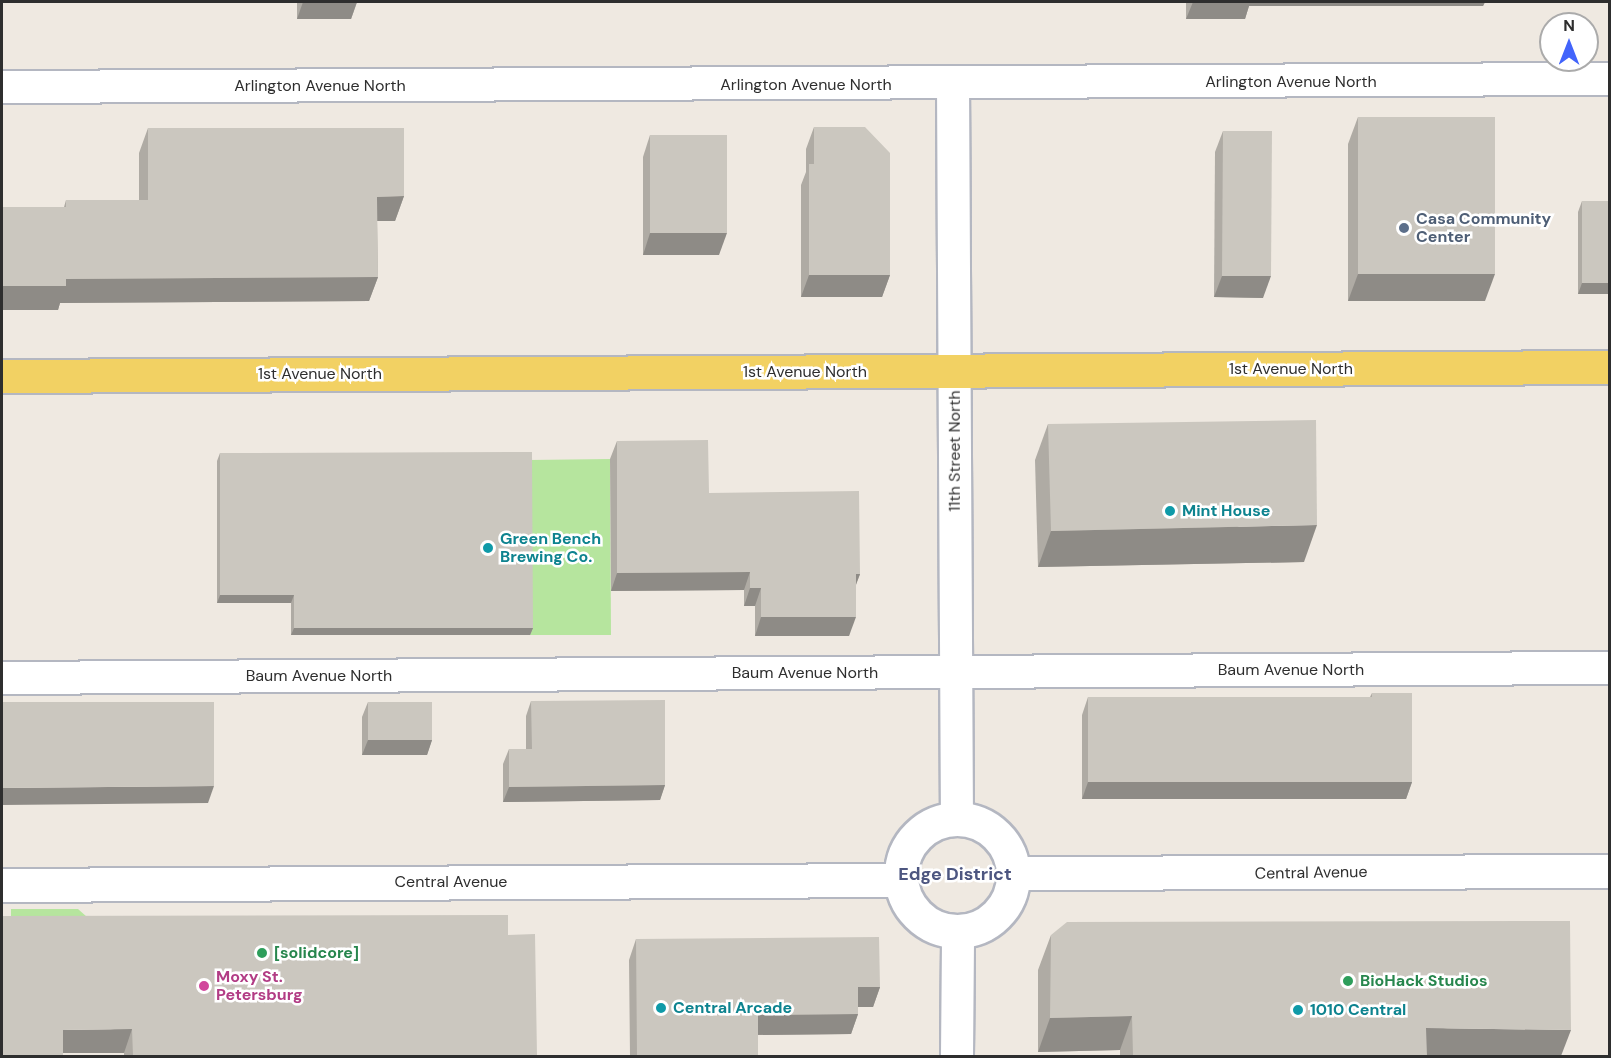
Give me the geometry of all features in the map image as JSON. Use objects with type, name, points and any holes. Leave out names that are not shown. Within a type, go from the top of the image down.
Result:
[{"type":"main road","name":"1st Avenue North","points":[[2,376],[1610,367]]},
{"type":"street","name":"Arlington Avenue North","points":[[2,87],[1610,79]]},
{"type":"street","name":"11th Street North","points":[[953,84],[957,818]]},
{"type":"street","name":"Baum Avenue North","points":[[2,678],[1610,668]]},
{"type":"street","points":[[957,818],[975,821],[1002,840],[1010,854],[1013,873],[1005,905],[992,919],[958,932],[941,929],[913,911],[900,880],[902,861],[910,843],[923,829],[957,818]]},
{"type":"street","name":"Central Avenue","points":[[1013,873],[1610,871]]},
{"type":"street","name":"Central Avenue","points":[[2,885],[900,880]]},
{"type":"street","points":[[957,1056],[958,932]]},
{"type":"green space","points":[[610,459],[611,635],[530,635],[529,460]]},
{"type":"green space","points":[[11,909],[78,909],[96,925],[11,925]]},
{"type":"building","points":[[1358,117],[1495,117],[1495,274],[1358,274]]},
{"type":"building","points":[[814,127],[865,127],[890,153],[890,275],[809,275],[809,164],[814,164]]},
{"type":"building","points":[[148,128],[404,128],[404,196],[377,197],[378,277],[66,279],[66,286],[2,286],[2,207],[66,207],[66,200],[148,200]]},
{"type":"building","points":[[1223,131],[1272,131],[1271,276],[1222,276]]},
{"type":"building","points":[[650,135],[727,135],[727,233],[650,233]]},
{"type":"building","points":[[1582,201],[1610,201],[1610,283],[1582,283]]},
{"type":"building","name":"Mint House","points":[[1316,420],[1317,525],[1051,531],[1048,424]]},
{"type":"building","points":[[708,440],[709,493],[859,491],[860,574],[856,574],[856,617],[761,617],[761,588],[750,588],[750,572],[617,573],[617,441]]},
{"type":"building","points":[[532,452],[533,628],[294,628],[294,595],[220,595],[220,453]]},
{"type":"building","points":[[1372,693],[1412,693],[1412,782],[1088,782],[1088,697],[1372,697]]},
{"type":"building","points":[[665,700],[665,785],[509,787],[509,749],[532,749],[531,701]]},
{"type":"building","points":[[2,702],[214,702],[214,786],[2,788]]},
{"type":"building","points":[[368,702],[432,702],[432,740],[368,740]]},
{"type":"building","points":[[508,915],[508,935],[535,934],[537,1056],[133,1056],[132,1029],[63,1030],[63,1056],[2,1056],[2,916]]},
{"type":"building","name":"1010 Central","points":[[1570,921],[1571,1030],[1426,1028],[1427,1056],[1133,1056],[1132,1016],[1050,1018],[1051,935],[1067,922]]},
{"type":"building","points":[[879,937],[880,987],[858,987],[858,1014],[758,1015],[758,1056],[637,1056],[636,939]]},
{"type":"place","name":"Casa Community Center","points":[[1404,228]]},
{"type":"place","name":"Mint House","points":[[1170,511]]},
{"type":"place","name":"Green Bench Brewing Co.","points":[[488,548]]},
{"type":"place","name":"[solidcore]","points":[[262,953]]},
{"type":"place","name":"BioHack Studios","points":[[1348,981]]},
{"type":"place","name":"Moxy St. Petersburg","points":[[204,986]]},
{"type":"place","name":"Central Arcade","points":[[661,1008]]},
{"type":"place","name":"1010 Central","points":[[1298,1010]]},
{"type":"district","name":"Edge District","points":[[955,874]]}]
